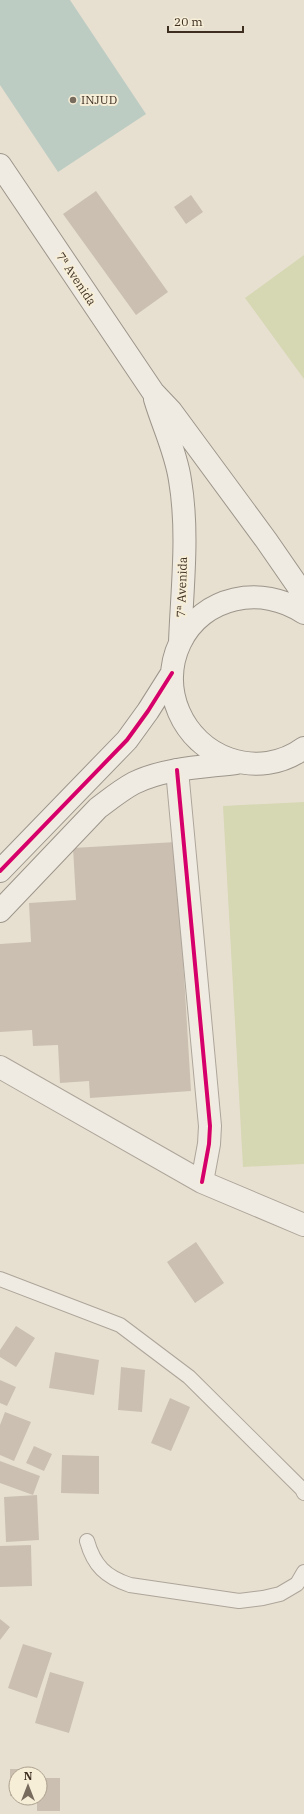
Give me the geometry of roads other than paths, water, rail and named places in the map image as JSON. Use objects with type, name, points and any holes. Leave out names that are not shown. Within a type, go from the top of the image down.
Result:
[{"type":"street","name":"7ª Avenida","points":[[0,165],[153,392],[171,411],[189,435],[266,540],[304,595]]},
{"type":"street","name":"7ª Avenida","points":[[153,392],[174,453],[180,481],[184,527],[180,642]]},
{"type":"street","points":[[304,612],[294,605],[269,597],[242,597],[218,605],[196,621],[180,642],[174,657],[172,673],[173,697],[182,720],[196,740],[217,754],[240,762],[258,764],[304,761]]},
{"type":"street","points":[[0,871],[127,740],[148,711],[172,673]]},
{"type":"street","points":[[276,762],[296,754],[304,748]]},
{"type":"street","points":[[0,911],[98,808],[134,783],[177,770],[240,762]]},
{"type":"street","points":[[177,770],[210,1126],[209,1144],[202,1182]]},
{"type":"street","points":[[0,1067],[202,1182],[304,1225]]},
{"type":"lane","points":[[0,1278],[120,1325],[189,1377],[302,1489],[304,1493]]},
{"type":"lane","points":[[87,1541],[90,1552],[96,1563],[104,1572],[115,1580],[130,1585],[239,1601],[280,1594],[297,1584],[304,1572]]},
{"type":"place","name":"INJUD","points":[[73,100]]}]
